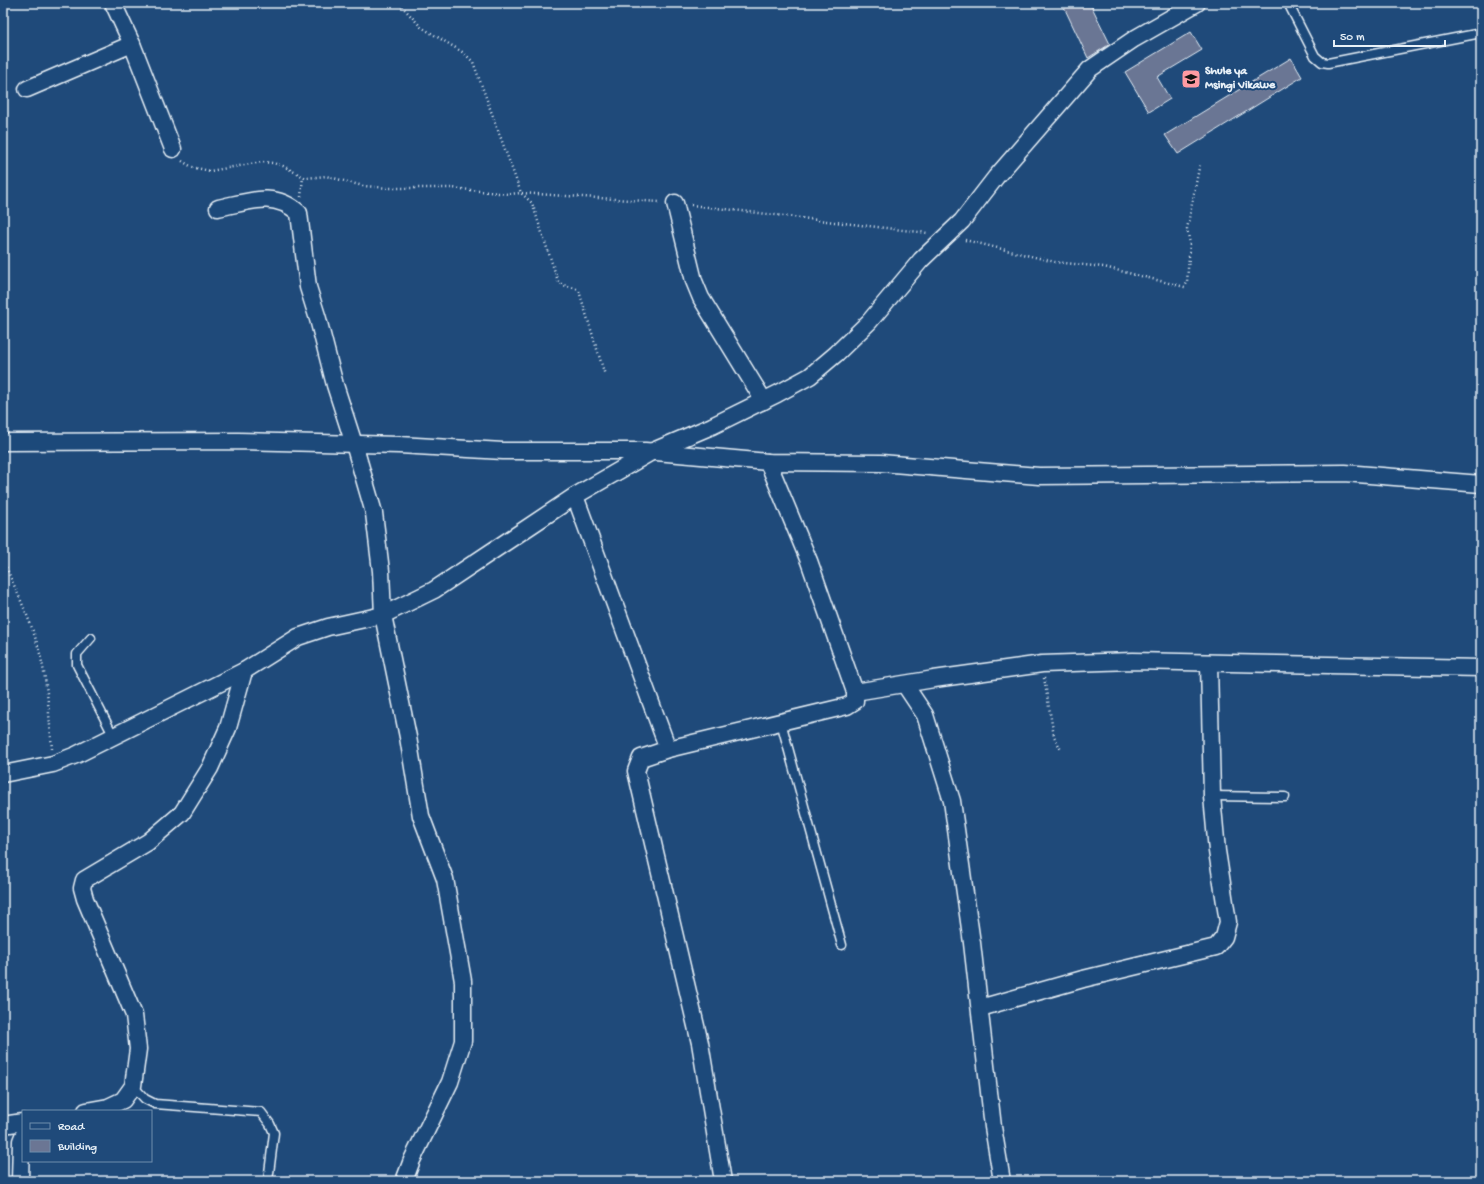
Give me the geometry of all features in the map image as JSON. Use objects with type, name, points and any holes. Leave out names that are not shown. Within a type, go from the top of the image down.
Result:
[{"type":"street","points":[[113,3],[132,44],[173,149]]},
{"type":"street","points":[[3,774],[53,764],[76,755],[114,738],[244,671],[298,637],[328,627],[383,615],[434,590],[575,496],[653,451],[712,426],[764,401],[810,376],[836,354],[869,322],[920,260],[962,220],[1001,171],[1090,69],[1134,39],[1192,4]]},
{"type":"street","points":[[27,89],[132,44]]},
{"type":"street","points":[[218,208],[266,198],[282,201],[299,213],[308,287],[335,385],[374,513],[381,571],[383,615],[408,737],[422,816],[444,879],[462,981],[463,1041],[450,1082],[412,1160],[404,1181]]},
{"type":"street","points":[[675,203],[694,282],[701,298],[764,401]]},
{"type":"street","points":[[3,442],[238,441],[354,444],[503,451],[653,451],[768,462],[881,463],[1039,476],[1345,474],[1481,484]]},
{"type":"street","points":[[724,1181],[700,1043],[636,771],[641,758],[668,749],[847,706],[855,701],[856,692],[809,561],[768,462]]},
{"type":"street","points":[[575,496],[668,749]]},
{"type":"street","points":[[856,692],[934,679],[1042,664],[1133,661],[1481,668]]},
{"type":"street","points":[[980,1008],[1083,979],[1216,947],[1224,937],[1228,922],[1217,851],[1212,796],[1210,663]]},
{"type":"street","points":[[92,1110],[108,1107],[123,1100],[133,1086],[138,1049],[134,1016],[85,899],[82,888],[84,880],[148,842],[182,813],[210,768],[228,728],[244,671]]},
{"type":"street","points":[[905,685],[925,715],[952,800],[980,1008],[993,1127],[1002,1181]]},
{"type":"street","points":[[3,1125],[22,1122]]},
{"type":"street","points":[[20,1181],[22,1138]]},
{"type":"lane","points":[[1288,3],[1315,56],[1322,62],[1328,63],[1481,33]]},
{"type":"lane","points":[[91,638],[77,654],[77,665],[114,738]]},
{"type":"lane","points":[[781,722],[842,945]]},
{"type":"lane","points":[[1212,796],[1285,797]]},
{"type":"lane","points":[[133,1086],[145,1099],[155,1104],[262,1112],[274,1133],[268,1181]]},
{"type":"path","points":[[399,3],[421,27],[464,52],[473,62],[521,193],[532,203],[558,281],[561,284],[576,288],[579,291],[605,375]]},
{"type":"path","points":[[173,149],[184,163],[210,171],[262,162],[283,166],[306,178],[326,176],[363,186],[452,188],[508,194],[521,193],[675,203],[946,236],[1055,262],[1104,267],[1185,287],[1188,282],[1190,243],[1187,229],[1200,163]]},
{"type":"path","points":[[3,560],[26,614],[40,654],[45,676],[53,764]]},
{"type":"path","points":[[1042,664],[1049,715],[1054,736],[1061,750]]},
{"type":"building","points":[[1062,3],[1090,3],[1110,44],[1088,58]]},
{"type":"building","points":[[1191,32],[1202,50],[1157,77],[1170,99],[1149,112],[1125,72]]},
{"type":"building","points":[[1291,58],[1302,77],[1178,154],[1165,135]]},
{"type":"place","name":"Shule ya Msingi Vikawe","points":[[1191,79]]}]
